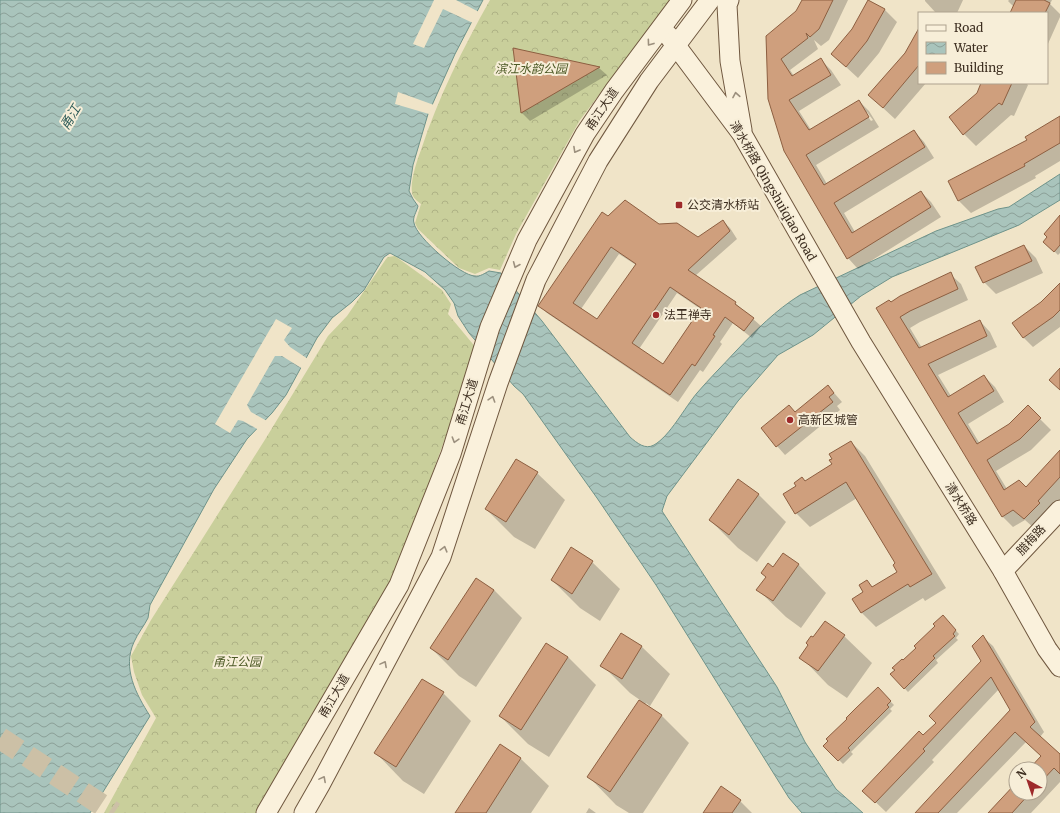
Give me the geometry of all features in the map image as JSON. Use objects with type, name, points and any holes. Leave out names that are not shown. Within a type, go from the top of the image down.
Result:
[{"type":"main road","name":"甬江大道","points":[[266,813],[399,584],[451,454],[490,327],[527,240],[585,134],[614,91],[682,0]]},
{"type":"main road","name":"甬江大道","points":[[304,813],[442,557],[498,383],[536,280],[598,162],[649,81],[710,0]]},
{"type":"main road","points":[[729,0],[727,5],[730,61],[742,134]]},
{"type":"main road","name":"清水桥路 Qingshuiqiao Road","points":[[662,26],[742,134],[861,342]]},
{"type":"main road","name":"清水桥路","points":[[861,342],[1003,570],[1047,649],[1060,667]]},
{"type":"main road","name":"腊梅路","points":[[1003,570],[1060,510]]},
{"type":"green space","name":"滨江水韵公园","points":[[490,0],[671,0],[580,120],[516,234],[500,270],[489,268],[475,274],[459,268],[418,229],[415,223],[421,204],[413,196],[412,188],[416,165],[435,111],[470,36]]},
{"type":"green space","name":"甬江公园","points":[[395,256],[442,290],[451,304],[448,314],[477,349],[404,553],[383,597],[260,813],[104,813],[156,718],[142,695],[134,672],[131,656],[151,620],[266,438],[328,336],[347,316],[386,259],[388,257]]},
{"type":"water","name":"甬江","points":[[0,0],[483,0],[455,54],[428,114],[413,165],[409,191],[418,206],[414,217],[414,223],[422,237],[430,246],[460,270],[477,276],[489,271],[501,273],[542,321],[630,437],[647,447],[654,445],[666,435],[697,393],[759,328],[774,314],[800,295],[936,231],[998,209],[1009,207],[1060,174],[1060,200],[1019,225],[892,277],[861,296],[813,335],[778,355],[738,401],[667,496],[662,511],[777,687],[805,742],[836,789],[863,813],[802,813],[789,798],[656,585],[597,498],[523,394],[514,386],[469,333],[458,316],[454,303],[445,290],[425,272],[390,253],[384,257],[364,290],[332,318],[317,338],[286,395],[272,413],[247,439],[214,489],[150,605],[148,618],[134,642],[129,661],[132,680],[140,699],[150,716],[90,813],[0,813]]},
{"type":"pier","points":[[434,0],[456,0],[479,12],[473,23],[443,9],[424,48],[413,44]]},
{"type":"pier","points":[[398,92],[434,105],[429,114],[395,104]]},
{"type":"pier","points":[[276,319],[292,328],[284,340],[290,347],[308,359],[303,369],[282,356],[275,356],[247,405],[251,412],[267,421],[259,430],[243,421],[238,420],[230,433],[215,424]]},
{"type":"building","points":[[802,0],[833,0],[819,29],[810,37],[806,33],[808,38],[781,59],[792,76],[821,58],[831,75],[789,100],[809,130],[859,100],[869,117],[806,155],[824,185],[914,130],[925,147],[834,203],[852,233],[921,191],[931,207],[847,259],[784,151],[768,99],[766,36],[796,11]]},
{"type":"building","points":[[868,0],[885,9],[867,41],[846,67],[831,54],[852,29]]},
{"type":"building","points":[[1016,0],[1044,0],[1050,3],[1046,12],[1010,12]]},
{"type":"building","points":[[918,30],[918,66],[883,108],[868,95],[905,53]]},
{"type":"building","points":[[513,48],[600,67],[521,113]]},
{"type":"building","points":[[981,84],[1012,84],[1002,105],[999,103],[963,135],[949,117],[977,93]]},
{"type":"building","points":[[1060,116],[1060,143],[1024,164],[1025,166],[958,201],[948,181],[1027,140],[1025,137]]},
{"type":"building","points":[[625,200],[659,224],[677,223],[698,237],[723,220],[730,231],[688,270],[736,302],[735,304],[754,318],[744,331],[725,317],[713,335],[715,336],[695,366],[692,364],[670,395],[538,306],[602,212],[608,216]],"holes":[[[611,247],[636,264],[597,319],[573,303]],[[670,287],[701,308],[663,364],[632,343]]]},
{"type":"building","points":[[1060,215],[1060,245],[1054,252],[1043,242],[1047,237],[1044,234]]},
{"type":"building","points":[[1024,245],[1032,261],[983,283],[975,267]]},
{"type":"building","points":[[951,272],[958,289],[900,317],[919,348],[980,320],[987,336],[928,364],[948,397],[984,375],[994,391],[958,413],[977,444],[1009,424],[1028,405],[1041,418],[1020,439],[987,460],[1004,490],[1019,480],[1026,487],[1060,450],[1060,477],[1038,501],[1040,503],[1024,519],[1013,510],[1002,517],[876,308],[889,300],[891,302],[900,296]]},
{"type":"building","points":[[1060,283],[1060,310],[1053,317],[1023,338],[1012,323],[1041,302]]},
{"type":"building","points":[[1060,368],[1060,390],[1049,380]]},
{"type":"building","name":"高新区城管","points":[[828,385],[834,393],[829,397],[833,402],[776,447],[761,428],[789,405],[795,412]]},
{"type":"building","points":[[851,441],[932,574],[910,587],[908,584],[861,613],[852,599],[863,592],[859,585],[867,580],[872,587],[897,572],[893,565],[895,563],[846,482],[795,514],[783,494],[796,486],[794,483],[802,477],[805,481],[832,464],[829,460],[832,459],[829,454]]},
{"type":"building","points":[[516,459],[538,472],[506,522],[485,509]]},
{"type":"building","points":[[738,479],[759,494],[729,535],[709,520]]},
{"type":"building","points":[[571,547],[593,561],[572,594],[551,580]]},
{"type":"building","points":[[783,553],[799,564],[773,601],[756,590],[766,577],[761,573],[768,563],[773,567]]},
{"type":"building","points":[[476,578],[494,590],[448,660],[430,648]]},
{"type":"building","points":[[943,615],[956,630],[953,634],[955,636],[933,656],[935,658],[904,689],[890,674],[895,670],[892,668],[916,648],[914,646],[935,626],[933,624]]},
{"type":"building","points":[[825,621],[845,635],[818,671],[799,658],[808,645],[806,643],[811,636],[813,637]]},
{"type":"building","points":[[621,633],[642,646],[622,679],[600,666]]},
{"type":"building","points":[[983,635],[1035,722],[1030,727],[1060,754],[1060,774],[1054,768],[1048,774],[1048,761],[1036,761],[1041,756],[1015,732],[938,813],[915,813],[1010,710],[991,677],[923,749],[925,751],[875,803],[862,791],[919,731],[923,735],[936,723],[929,716],[981,661],[972,646]]},
{"type":"building","points":[[546,643],[568,657],[521,730],[499,716]]},
{"type":"building","points":[[422,679],[444,692],[396,767],[374,753]]},
{"type":"building","points":[[878,687],[891,701],[887,705],[889,707],[848,748],[850,750],[838,761],[823,746],[828,741],[826,739]]},
{"type":"building","points":[[639,700],[662,715],[610,792],[587,777]]},
{"type":"building","points":[[500,744],[521,758],[486,813],[455,813]]},
{"type":"building","points":[[721,786],[741,800],[732,813],[703,813]]},
{"type":"building","points":[[1008,792],[1008,801],[1023,801],[1012,813],[988,813]]},
{"type":"tunnel","points":[[0,738],[114,813]]},
{"type":"place","name":"公交清水桥站","points":[[679,205]]},
{"type":"place","name":"法王禅寺","points":[[656,315]]},
{"type":"place","name":"高新区城管","points":[[790,420]]}]
